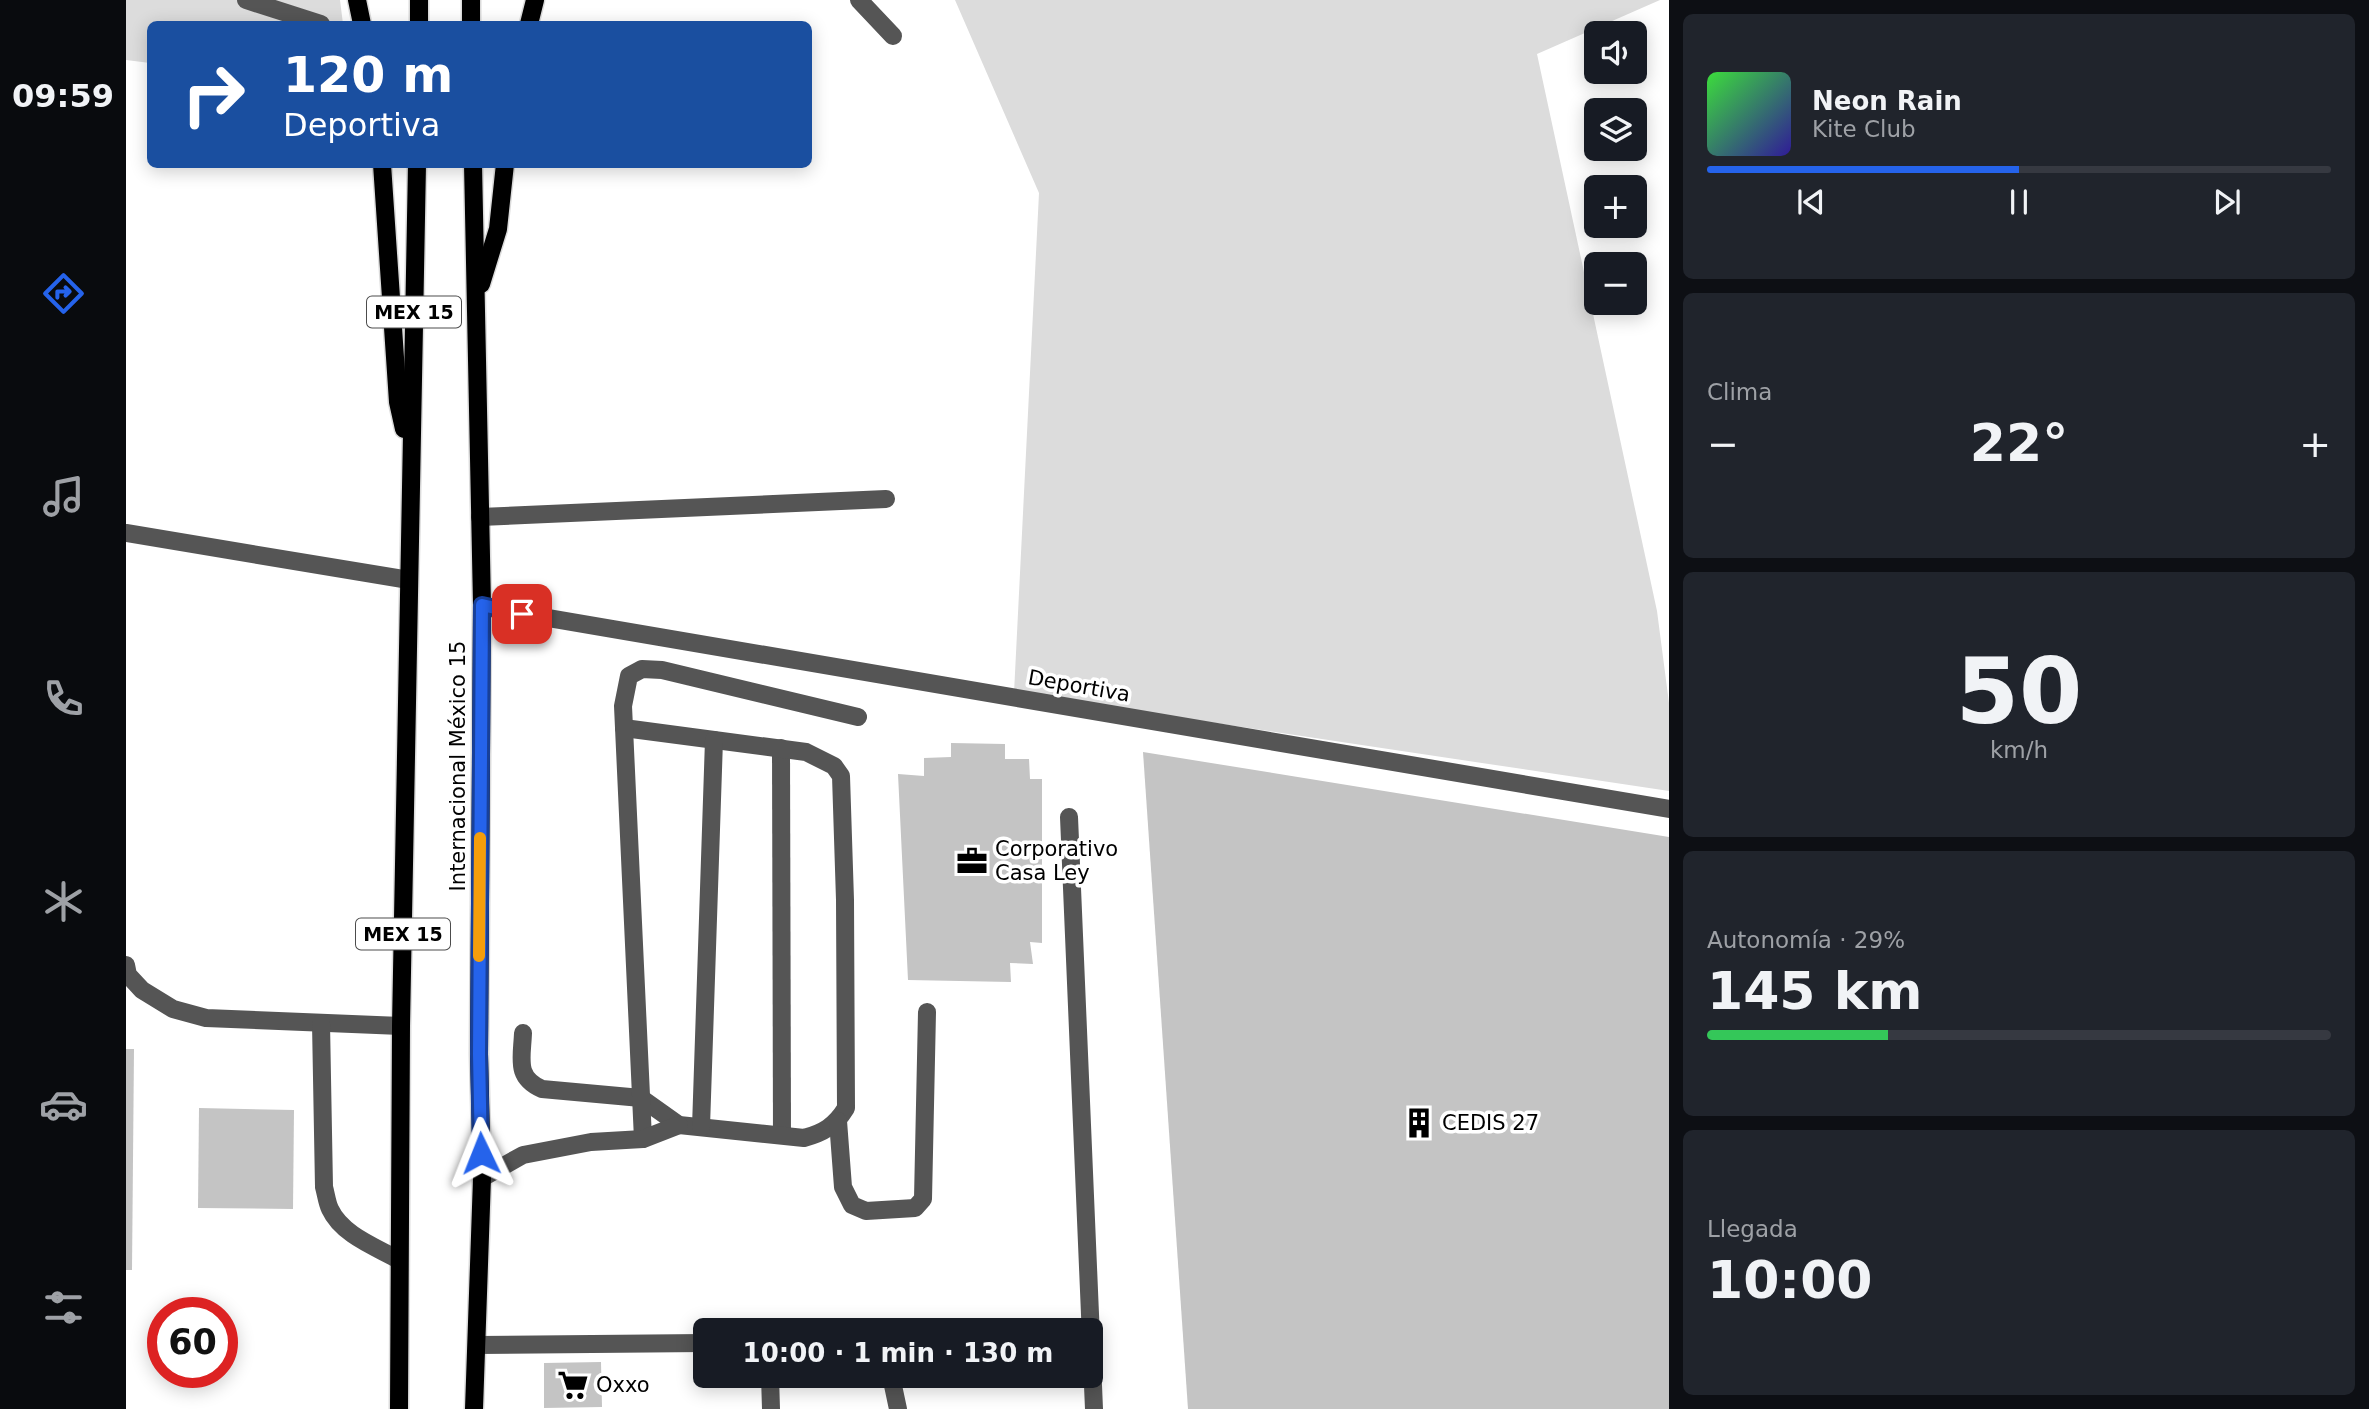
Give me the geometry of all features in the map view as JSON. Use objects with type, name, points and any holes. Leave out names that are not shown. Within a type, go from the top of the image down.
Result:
[{"type":"main road","points":[[357,0],[361,21]]},
{"type":"main road","points":[[419,0],[419,21]]},
{"type":"main road","points":[[471,0],[471,21]]},
{"type":"main road","points":[[530,21],[535,0]]},
{"type":"main road","points":[[382,168],[398,402],[411,460]]},
{"type":"main road","name":"MEX 15","points":[[400,1409],[401,1026],[416,168]]},
{"type":"main road","name":"Internacional México 15","points":[[473,168],[482,605],[479,1040],[482,1178],[474,1409]]},
{"type":"main road","points":[[477,301],[498,229],[505,168]]},
{"type":"street","points":[[246,0],[312,21]]},
{"type":"street","points":[[859,0],[893,36]]},
{"type":"street","points":[[480,517],[886,499]]},
{"type":"street","points":[[126,533],[408,580]]},
{"type":"street","name":"Deportiva","points":[[482,605],[1173,726],[1669,809]]},
{"type":"street","points":[[643,1139],[623,706],[629,676],[642,669],[662,670],[858,717]]},
{"type":"street","points":[[482,1178],[523,1155],[592,1142],[643,1139],[679,1125],[804,1138],[821,1133],[838,1121],[846,1108],[841,776],[834,766],[806,752],[624,728]]},
{"type":"street","points":[[701,1127],[714,740]]},
{"type":"street","points":[[781,748],[782,1135]]},
{"type":"street","points":[[1069,817],[1094,1409]]},
{"type":"street","points":[[126,965],[128,975],[142,990],[173,1009],[206,1018],[401,1026]]},
{"type":"street","points":[[838,1121],[843,1187],[852,1205],[866,1210],[915,1208],[923,1199],[927,1012]]},
{"type":"street","points":[[321,1023],[324,1187],[330,1209],[340,1224],[399,1260]]},
{"type":"street","points":[[523,1033],[522,1070],[528,1083],[542,1090],[641,1098],[679,1125]]},
{"type":"street","points":[[477,1345],[693,1343]]},
{"type":"street","points":[[770,1388],[771,1409]]},
{"type":"street","points":[[894,1388],[898,1409]]},
{"type":"shaded area","points":[[126,0],[340,0],[343,21],[147,21],[147,63],[126,60]]},
{"type":"shaded area","points":[[955,0],[1660,0],[1612,21],[1584,21],[1584,33],[1537,54],[1584,272],[1584,315],[1593,315],[1657,611],[1669,703],[1669,791],[1014,693],[1039,193]]},
{"type":"building","name":"Corporativo Casa Ley","points":[[951,743],[1005,744],[1005,759],[1029,759],[1030,779],[1042,779],[1042,943],[1030,942],[1033,964],[1010,963],[1011,982],[908,980],[898,774],[924,776],[924,758],[951,757]]},
{"type":"building","name":"CEDIS 27","points":[[1143,752],[1669,837],[1669,1409],[1188,1409]]},
{"type":"building","points":[[126,1049],[134,1049],[132,1270],[126,1270]]},
{"type":"building","points":[[199,1108],[294,1110],[293,1209],[198,1208]]},
{"type":"building","name":"Oxxo","points":[[601,1362],[602,1407],[544,1408],[544,1363]]},
{"type":"slow traffic","points":[[479,956],[480,838]]},
{"type":"place","name":"Corporativo Casa Ley","points":[[972,861]]},
{"type":"place","name":"CEDIS 27","points":[[1419,1123]]},
{"type":"place","name":"Oxxo","points":[[573,1385]]},
{"type":"route","points":[[481,1153],[479,1054],[482,605],[522,614]]}]
